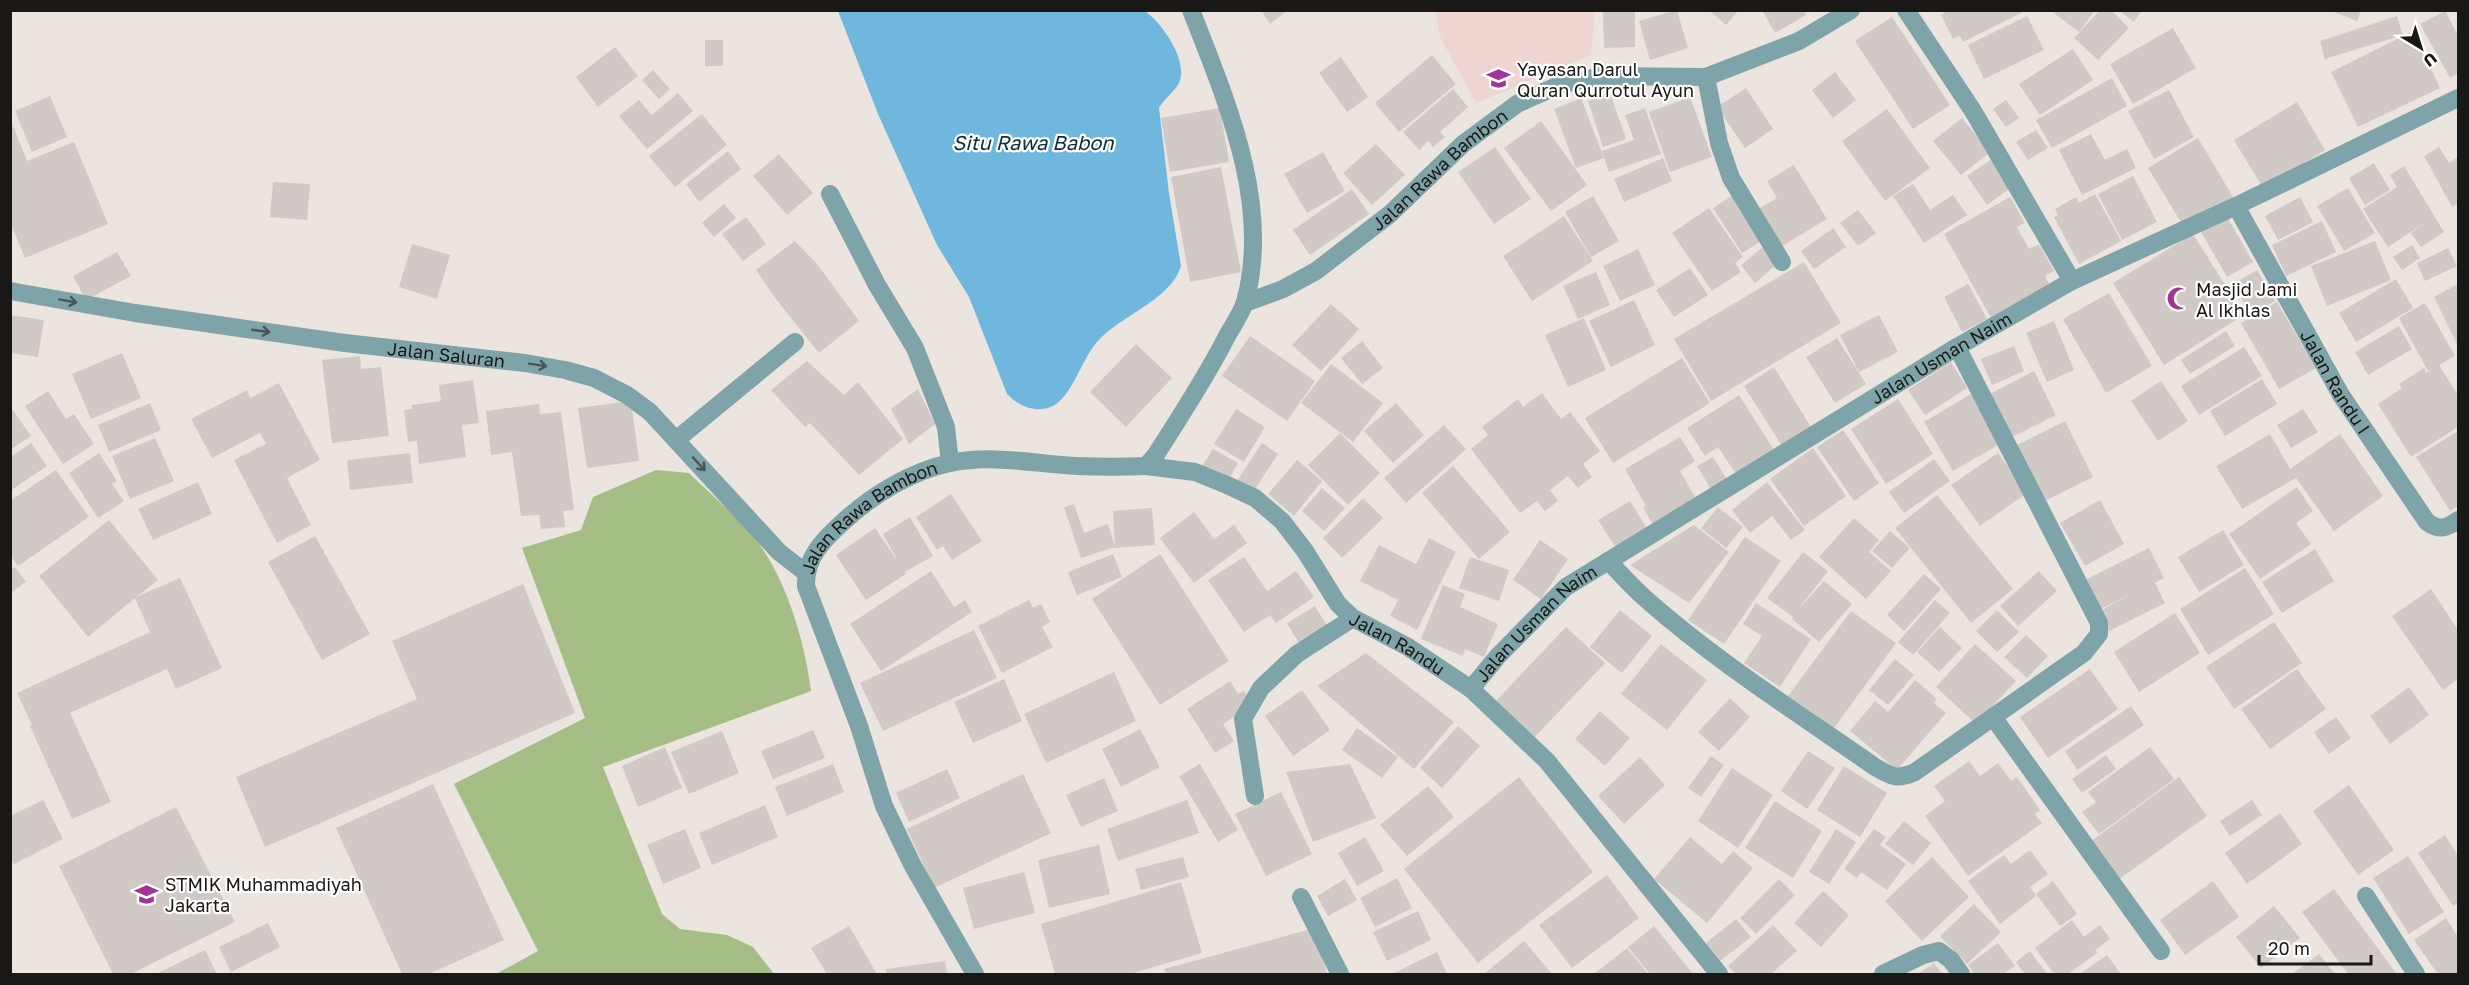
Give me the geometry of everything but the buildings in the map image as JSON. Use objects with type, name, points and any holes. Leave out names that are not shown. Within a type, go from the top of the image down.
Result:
[{"type":"street","points":[[1146,466],[1155,456],[1206,378],[1245,303],[1251,258],[1253,210],[1239,145],[1191,10]]},
{"type":"street","name":"Jalan Rawa Bambon","points":[[1245,303],[1283,289],[1316,271],[1390,213],[1462,144],[1517,104],[1559,85],[1601,76],[1706,76],[1799,41],[1851,10]]},
{"type":"street","points":[[1906,10],[1973,111],[2072,281]]},
{"type":"street","points":[[1706,76],[1719,143],[1731,178],[1782,262]]},
{"type":"street","name":"Jalan Usman Naim","points":[[1471,689],[1497,656],[1566,587],[1957,347],[2072,281],[2236,206],[2458,98]]},
{"type":"street","points":[[830,194],[877,285],[915,348],[946,427],[950,463]]},
{"type":"street","name":"Jalan Randu I","points":[[2236,206],[2341,395],[2427,522],[2440,528],[2447,528],[2458,520]]},
{"type":"street","name":"Jalan Saluran","points":[[10,291],[135,314],[345,344],[514,362],[565,370],[594,378],[627,394],[650,412],[779,552],[806,573]]},
{"type":"street","points":[[676,441],[795,342]]},
{"type":"street","points":[[1608,561],[1646,599],[1723,659],[1875,767],[1902,778],[1915,772],[2084,653],[2099,634],[2099,623],[1957,347]]},
{"type":"street","name":"Jalan Rawa Bambon","points":[[975,975],[913,866],[884,806],[859,726],[806,586],[808,563],[835,529],[864,502],[918,474],[950,463],[989,460],[1077,466],[1146,466]]},
{"type":"street","name":"Jalan Randu","points":[[1146,466],[1195,472],[1255,498],[1282,521],[1305,551],[1338,604],[1353,618],[1408,647],[1471,689],[1547,761],[1719,975]]},
{"type":"street","points":[[1255,796],[1243,719],[1261,688],[1297,654],[1353,618]]},
{"type":"street","points":[[1993,717],[2161,951]]},
{"type":"street","points":[[2366,896],[2416,975]]},
{"type":"street","points":[[1301,897],[1340,975]]},
{"type":"street","points":[[1883,975],[1923,955],[1939,951],[1951,960],[1960,975]]},
{"type":"shaded area","name":"Yayasan Darul Quran Qurrotul Ayun","points":[[1435,11],[1595,11],[1591,55],[1476,103],[1441,39]]},
{"type":"green space","points":[[656,470],[689,473],[757,541],[768,557],[786,593],[799,633],[811,691],[603,767],[662,914],[680,929],[727,935],[753,947],[774,974],[496,974],[538,951],[454,784],[585,718],[522,548],[581,530],[593,497]]},
{"type":"water","name":"Situ Rawa Babon","points":[[838,11],[1145,11],[1159,24],[1172,43],[1180,64],[1181,74],[1179,83],[1159,108],[1169,193],[1181,266],[1167,289],[1097,342],[1066,394],[1053,406],[1040,409],[1028,408],[1007,394],[969,297],[937,245],[878,114]]},
{"type":"place","name":"Yayasan Darul Quran Qurrotul Ayun","points":[[1499,79]]},
{"type":"place","name":"Masjid Jami Al Ikhlas","points":[[2178,299]]},
{"type":"place","name":"STMIK Muhammadiyah Jakarta","points":[[147,894]]}]
